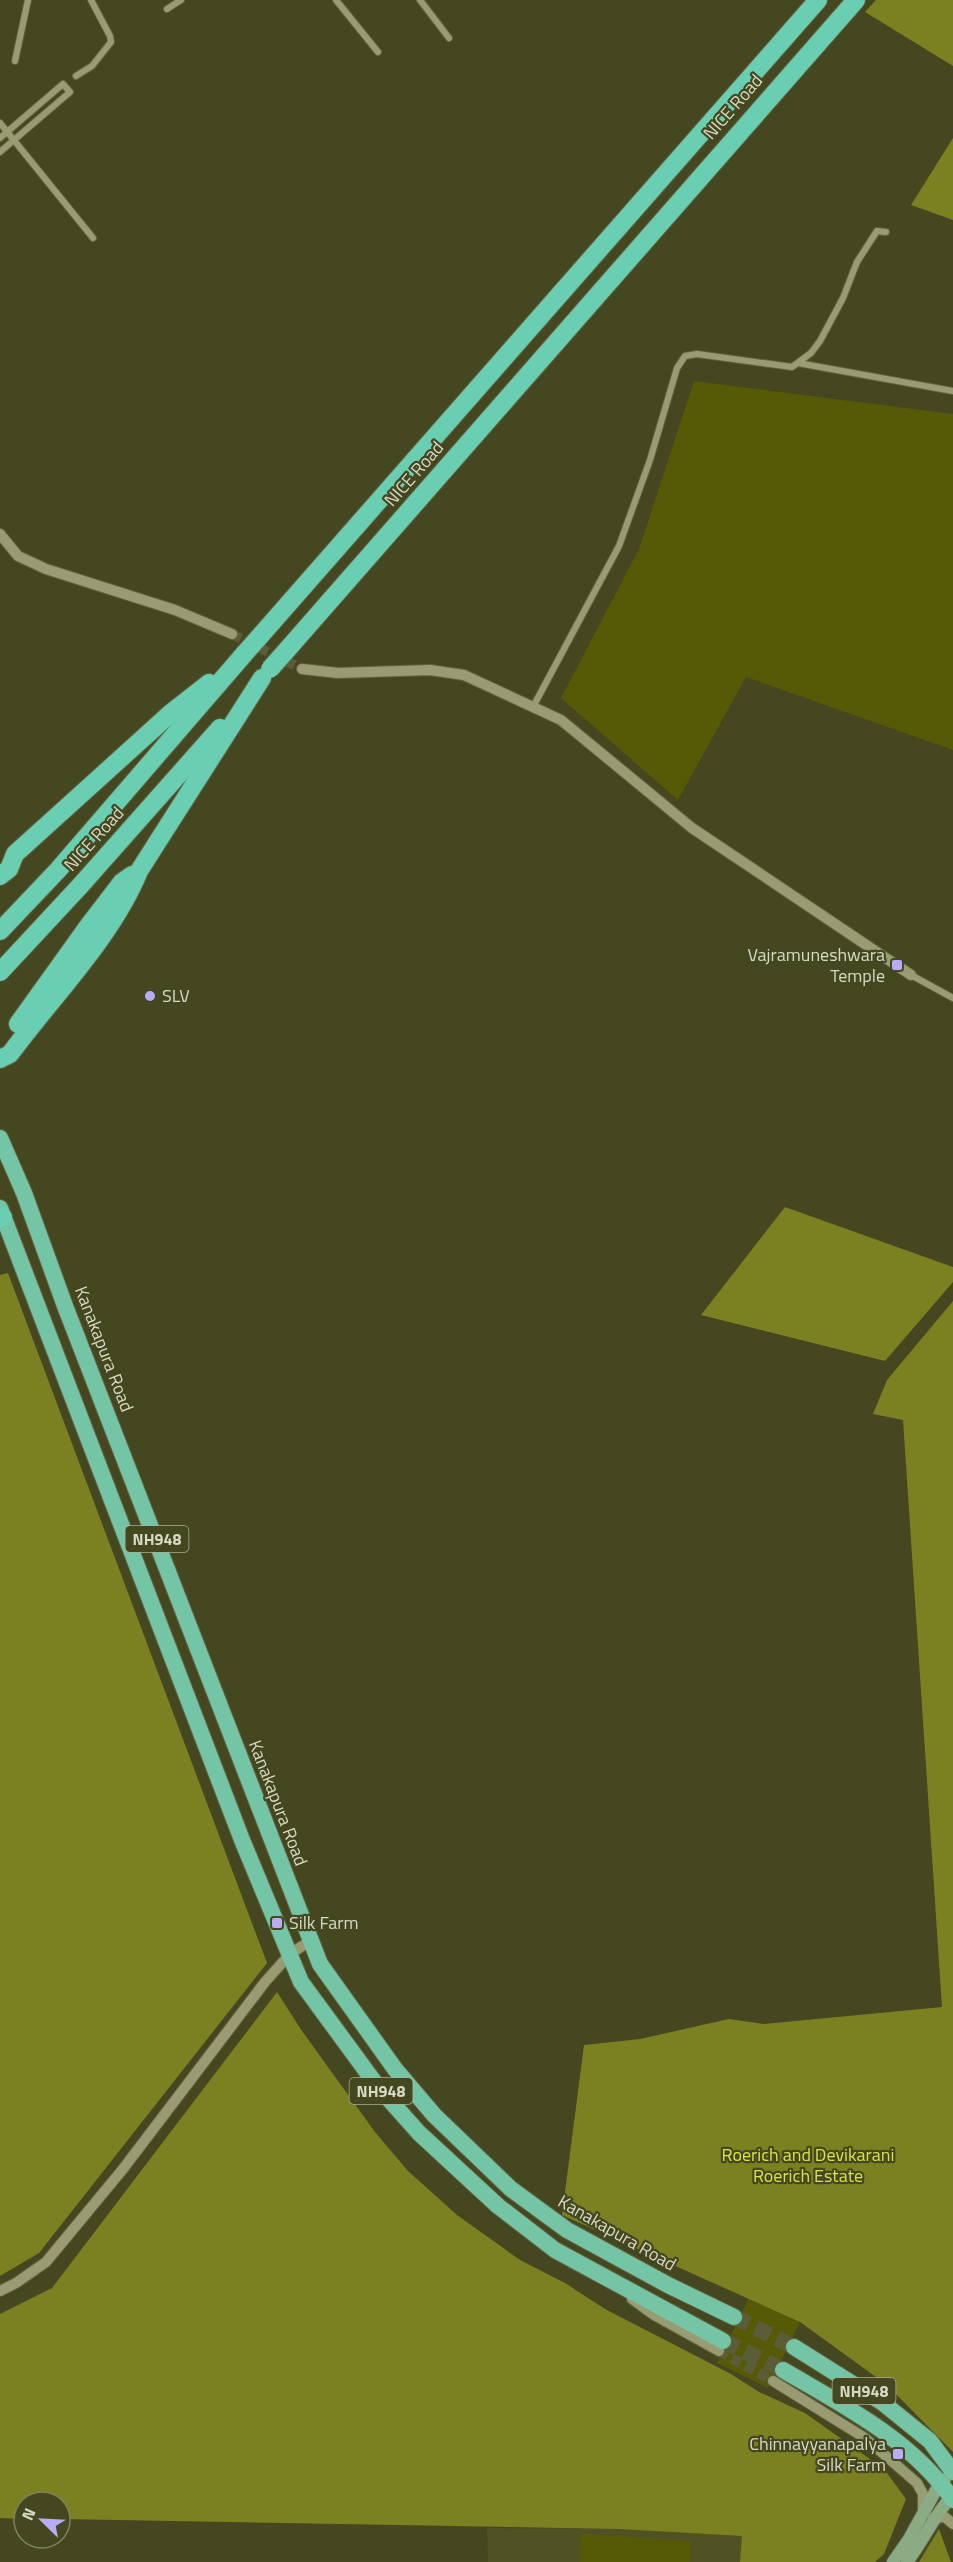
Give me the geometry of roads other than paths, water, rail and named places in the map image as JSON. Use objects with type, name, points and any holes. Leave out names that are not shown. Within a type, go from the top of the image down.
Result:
[{"type":"highway","name":"NICE Road","points":[[0,931],[80,845],[241,657],[818,0]]},
{"type":"highway","name":"NICE Road","points":[[0,972],[182,772],[856,0]]},
{"type":"highway","points":[[4,872],[15,855],[100,776],[117,764],[172,712],[241,657]]},
{"type":"highway","points":[[0,1058],[10,1053],[75,975],[266,674]]},
{"type":"highway","name":"Kanakapura Road","points":[[0,1138],[24,1193],[320,1964],[395,2069],[434,2115],[511,2189],[567,2230],[668,2285],[734,2317]]},
{"type":"highway","name":"NH948","points":[[1,1214],[50,1336],[238,1829],[301,1982],[378,2087],[419,2133],[520,2224],[555,2250],[721,2346]]},
{"type":"highway","points":[[50,1336],[73,1324]]},
{"type":"highway","name":"NH948","points":[[794,2348],[883,2403],[930,2441],[950,2487]]},
{"type":"highway","name":"NH948","points":[[778,2375],[873,2424],[918,2458],[950,2487]]},
{"type":"main road","points":[[893,2562],[950,2487]]},
{"type":"main road","points":[[907,2562],[920,2546],[928,2514]]},
{"type":"street","points":[[15,61],[28,0]]},
{"type":"street","points":[[76,76],[92,66],[111,42],[90,0]]},
{"type":"street","points":[[167,9],[181,0]]},
{"type":"street","points":[[336,0],[378,52]]},
{"type":"street","points":[[420,0],[449,38]]},
{"type":"street","points":[[0,138],[63,84],[70,92],[0,152]]},
{"type":"street","points":[[0,123],[93,238]]},
{"type":"street","points":[[533,707],[619,546],[650,460],[677,368],[686,356],[697,354],[792,368],[812,354],[843,298],[857,262],[878,231],[886,232]]},
{"type":"street","points":[[798,363],[953,391]]},
{"type":"street","points":[[0,534],[18,556],[46,569],[175,609],[231,634]]},
{"type":"street","points":[[302,669],[338,673],[430,670],[464,675],[561,720],[692,828],[911,975],[953,998]]},
{"type":"street","points":[[0,2291],[46,2262],[123,2169],[245,2008],[290,1954],[310,1941]]},
{"type":"street","points":[[778,2375],[865,2438],[917,2483],[923,2494],[928,2514],[945,2517],[953,2524]]},
{"type":"tunnel","points":[[232,634],[302,669]]},
{"type":"tunnel","points":[[734,2317],[794,2347]]},
{"type":"tunnel","points":[[723,2341],[783,2370]]},
{"type":"tunnel","points":[[719,2351],[773,2381]]},
{"type":"place","name":"Vajramuneshwara Temple","points":[[897,965]]},
{"type":"place","name":"SLV","points":[[150,996]]},
{"type":"place","name":"Silk Farm","points":[[277,1923]]},
{"type":"place","name":"Chinnayyanapalya Silk Farm","points":[[898,2454]]},
{"type":"park label","name":"Roerich and Devikarani Roerich Estate","points":[[808,2165]]}]
